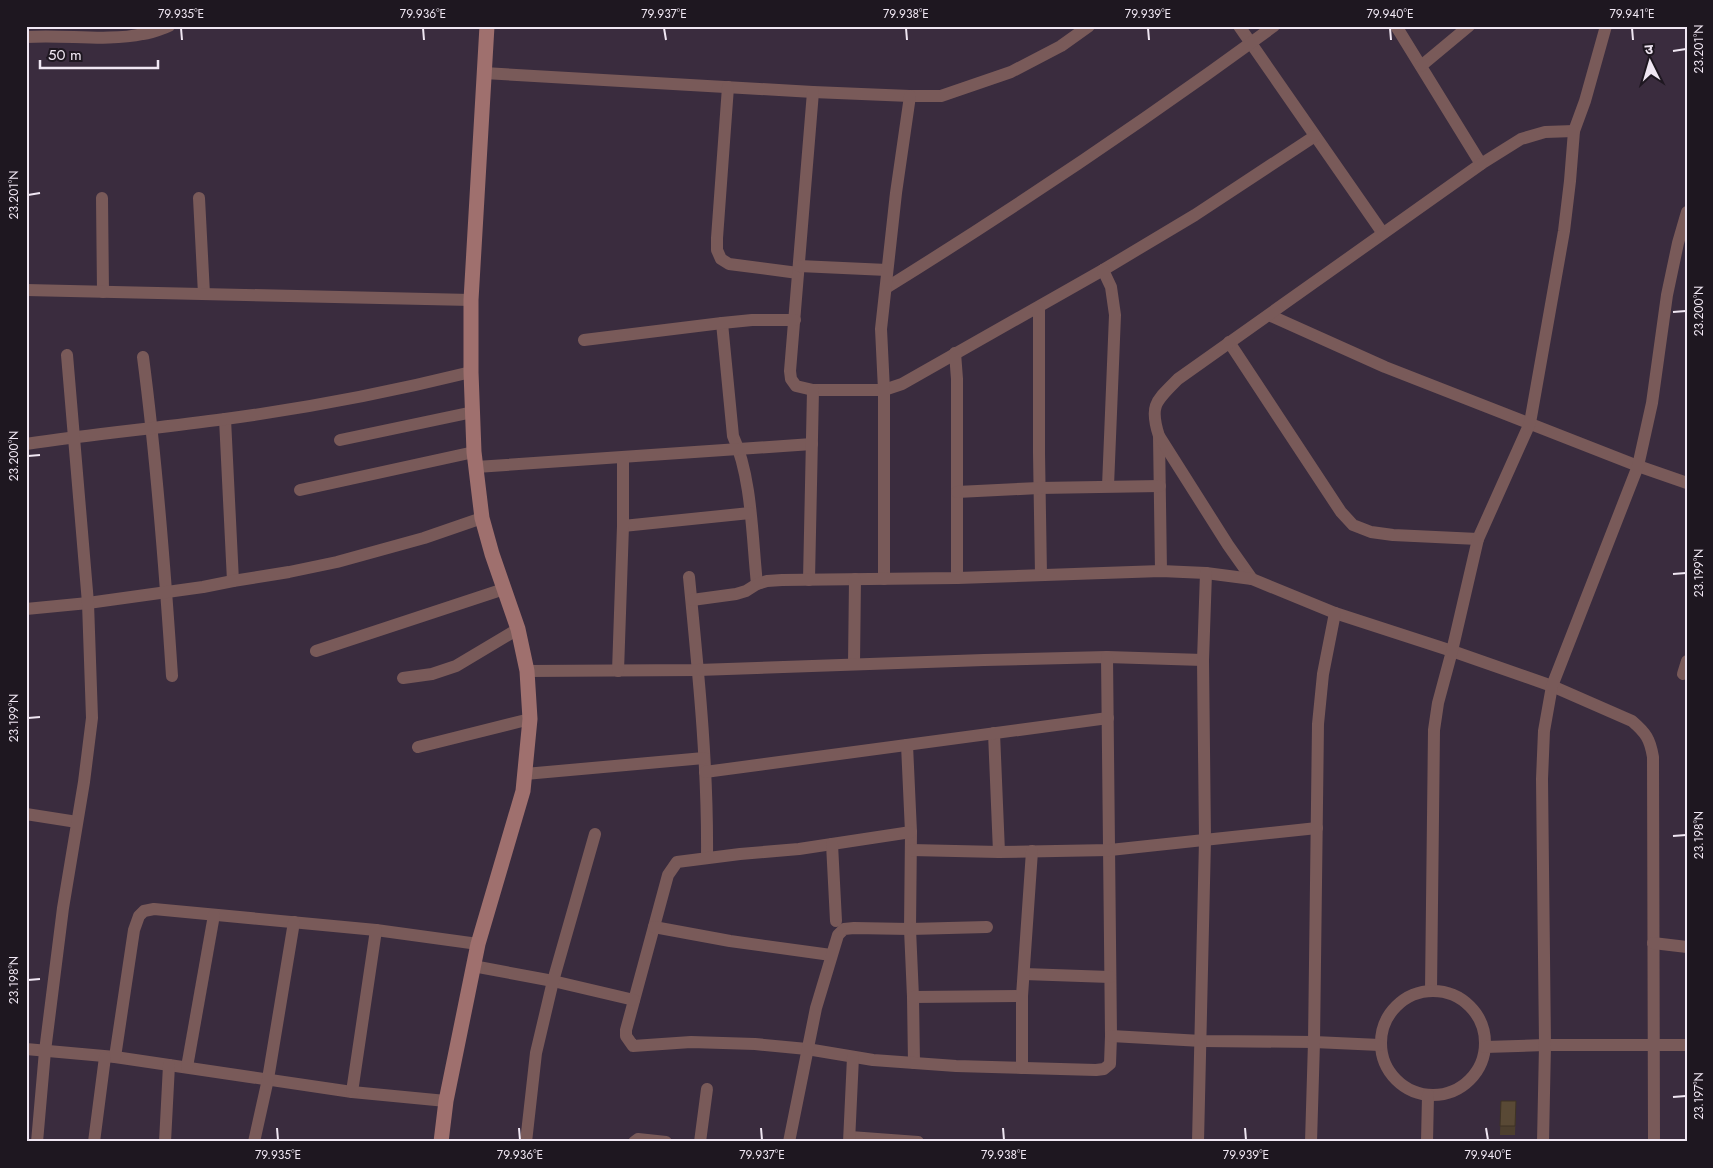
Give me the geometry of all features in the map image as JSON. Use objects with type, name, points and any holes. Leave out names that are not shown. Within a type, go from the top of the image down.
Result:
[{"type":"main road","points":[[441,1142],[446,1100],[478,944],[523,791],[530,720],[527,670],[518,629],[482,518],[474,452],[470,300],[487,26]]},
{"type":"street","points":[[26,37],[116,37],[143,34],[169,26]]},
{"type":"street","points":[[484,73],[813,92],[941,96],[1011,72],[1061,46],[1089,26]]},
{"type":"street","points":[[1240,26],[1382,232]]},
{"type":"street","points":[[886,288],[949,249],[1078,163],[1274,26]]},
{"type":"street","points":[[1396,26],[1481,164]]},
{"type":"street","points":[[1421,66],[1469,26]]},
{"type":"street","points":[[1431,991],[1434,730],[1438,703],[1478,539],[1530,423],[1564,231],[1574,131],[1586,101],[1606,26]]},
{"type":"street","points":[[728,87],[718,208],[717,250],[721,259],[729,264],[799,270],[887,270]]},
{"type":"street","points":[[813,92],[790,371],[796,386],[812,390],[884,390],[922,374],[955,353],[1040,308],[1195,215],[1315,136]]},
{"type":"street","points":[[884,579],[884,390],[881,329],[910,96]]},
{"type":"street","points":[[1161,571],[1159,436],[1154,419],[1154,406],[1161,396],[1178,379],[1382,232],[1481,164],[1521,140],[1545,132],[1574,131]]},
{"type":"street","points":[[102,198],[103,292]]},
{"type":"street","points":[[199,198],[204,294]]},
{"type":"street","points":[[1544,1142],[1544,731],[1552,686],[1638,466],[1652,402],[1667,295],[1687,212]]},
{"type":"street","points":[[1103,270],[1111,287],[1115,315],[1108,486]]},
{"type":"street","points":[[26,290],[470,300]]},
{"type":"street","points":[[1040,308],[1039,488],[1041,574]]},
{"type":"street","points":[[1269,315],[1385,366],[1638,466],[1687,482]]},
{"type":"street","points":[[584,340],[752,320],[794,320]]},
{"type":"street","points":[[722,323],[733,436],[739,449],[750,513],[757,584]]},
{"type":"street","points":[[1230,342],[1341,512],[1353,525],[1371,532],[1393,535],[1478,539]]},
{"type":"street","points":[[955,353],[957,379],[957,578]]},
{"type":"street","points":[[37,1142],[45,1051],[63,908],[92,718],[88,603],[67,355]]},
{"type":"street","points":[[143,357],[152,428],[172,676]]},
{"type":"street","points":[[26,444],[74,436],[225,419],[394,391],[471,372]]},
{"type":"street","points":[[809,580],[812,390]]},
{"type":"street","points":[[340,440],[473,412]]},
{"type":"street","points":[[225,419],[233,581]]},
{"type":"street","points":[[1159,436],[1228,545],[1252,579]]},
{"type":"street","points":[[476,467],[812,444]]},
{"type":"street","points":[[300,490],[474,452]]},
{"type":"street","points":[[618,671],[624,458]]},
{"type":"street","points":[[957,492],[1039,488],[1160,486]]},
{"type":"street","points":[[623,526],[750,513]]},
{"type":"street","points":[[26,609],[88,603],[290,572],[338,562],[424,538],[482,518]]},
{"type":"street","points":[[692,600],[746,592],[757,584],[782,580],[957,578],[1161,571],[1206,573],[1252,579],[1335,613],[1552,686],[1632,721],[1643,730],[1650,741],[1653,757],[1654,1142]]},
{"type":"street","points":[[1198,1142],[1202,1041],[1205,840],[1203,660],[1206,573]]},
{"type":"street","points":[[689,577],[708,806],[707,858]]},
{"type":"street","points":[[854,664],[855,579]]},
{"type":"street","points":[[316,651],[504,589]]},
{"type":"street","points":[[1311,1142],[1318,724],[1323,674],[1335,613]]},
{"type":"street","points":[[404,678],[432,674],[456,666],[518,629]]},
{"type":"street","points":[[527,670],[698,670],[984,660],[1107,658],[1203,660]]},
{"type":"street","points":[[911,832],[832,844],[676,862],[668,875],[626,1030],[626,1036],[633,1046],[720,1042],[807,1049],[873,1060],[914,1063],[1022,1068],[1104,1069],[1110,1064],[1111,1059],[1107,658]]},
{"type":"street","points":[[705,772],[1108,718]]},
{"type":"street","points":[[418,747],[530,720]]},
{"type":"street","points":[[994,733],[998,852]]},
{"type":"street","points":[[908,745],[914,1063]]},
{"type":"street","points":[[525,774],[704,758]]},
{"type":"street","points":[[26,814],[77,822]]},
{"type":"street","points":[[911,850],[998,852],[1110,850],[1317,828]]},
{"type":"street","points":[[526,1142],[536,1053],[553,982],[595,834]]},
{"type":"street","points":[[832,844],[836,921]]},
{"type":"street","points":[[1022,1068],[1022,996],[1032,851]]},
{"type":"street","points":[[94,1142],[134,930],[139,916],[144,910],[154,909],[376,930],[478,944]]},
{"type":"street","points":[[187,1067],[214,915]]},
{"type":"street","points":[[254,1142],[268,1079],[294,922]]},
{"type":"street","points":[[654,927],[730,942],[831,955]]},
{"type":"street","points":[[789,1142],[816,1008],[838,935],[844,929],[854,928],[987,927]]},
{"type":"street","points":[[352,1092],[376,930]]},
{"type":"street","points":[[1653,943],[1687,947]]},
{"type":"street","points":[[473,966],[634,1000]]},
{"type":"street","points":[[1024,974],[1110,978]]},
{"type":"street","points":[[1431,991],[1448,993],[1464,1001],[1476,1014],[1483,1030],[1485,1047],[1481,1063],[1472,1077],[1459,1088],[1444,1094],[1428,1095],[1413,1091],[1400,1084],[1390,1073],[1383,1059],[1380,1045],[1382,1028],[1389,1014],[1400,1002],[1415,994],[1431,991]]},
{"type":"street","points":[[913,997],[1022,996]]},
{"type":"street","points":[[1111,1036],[1202,1041],[1314,1042],[1380,1045]]},
{"type":"street","points":[[1485,1047],[1687,1045]]},
{"type":"street","points":[[26,1048],[187,1067],[352,1092],[446,1100]]},
{"type":"street","points":[[853,1057],[849,1140],[918,1142]]},
{"type":"street","points":[[164,1142],[169,1065]]},
{"type":"street","points":[[700,1142],[706,1089]]},
{"type":"street","points":[[1427,1142],[1428,1095]]},
{"type":"street","points":[[634,1142],[638,1140],[666,1142]]},
{"type":"building","points":[[1501,1101],[1516,1101],[1515,1126],[1500,1126]]}]
